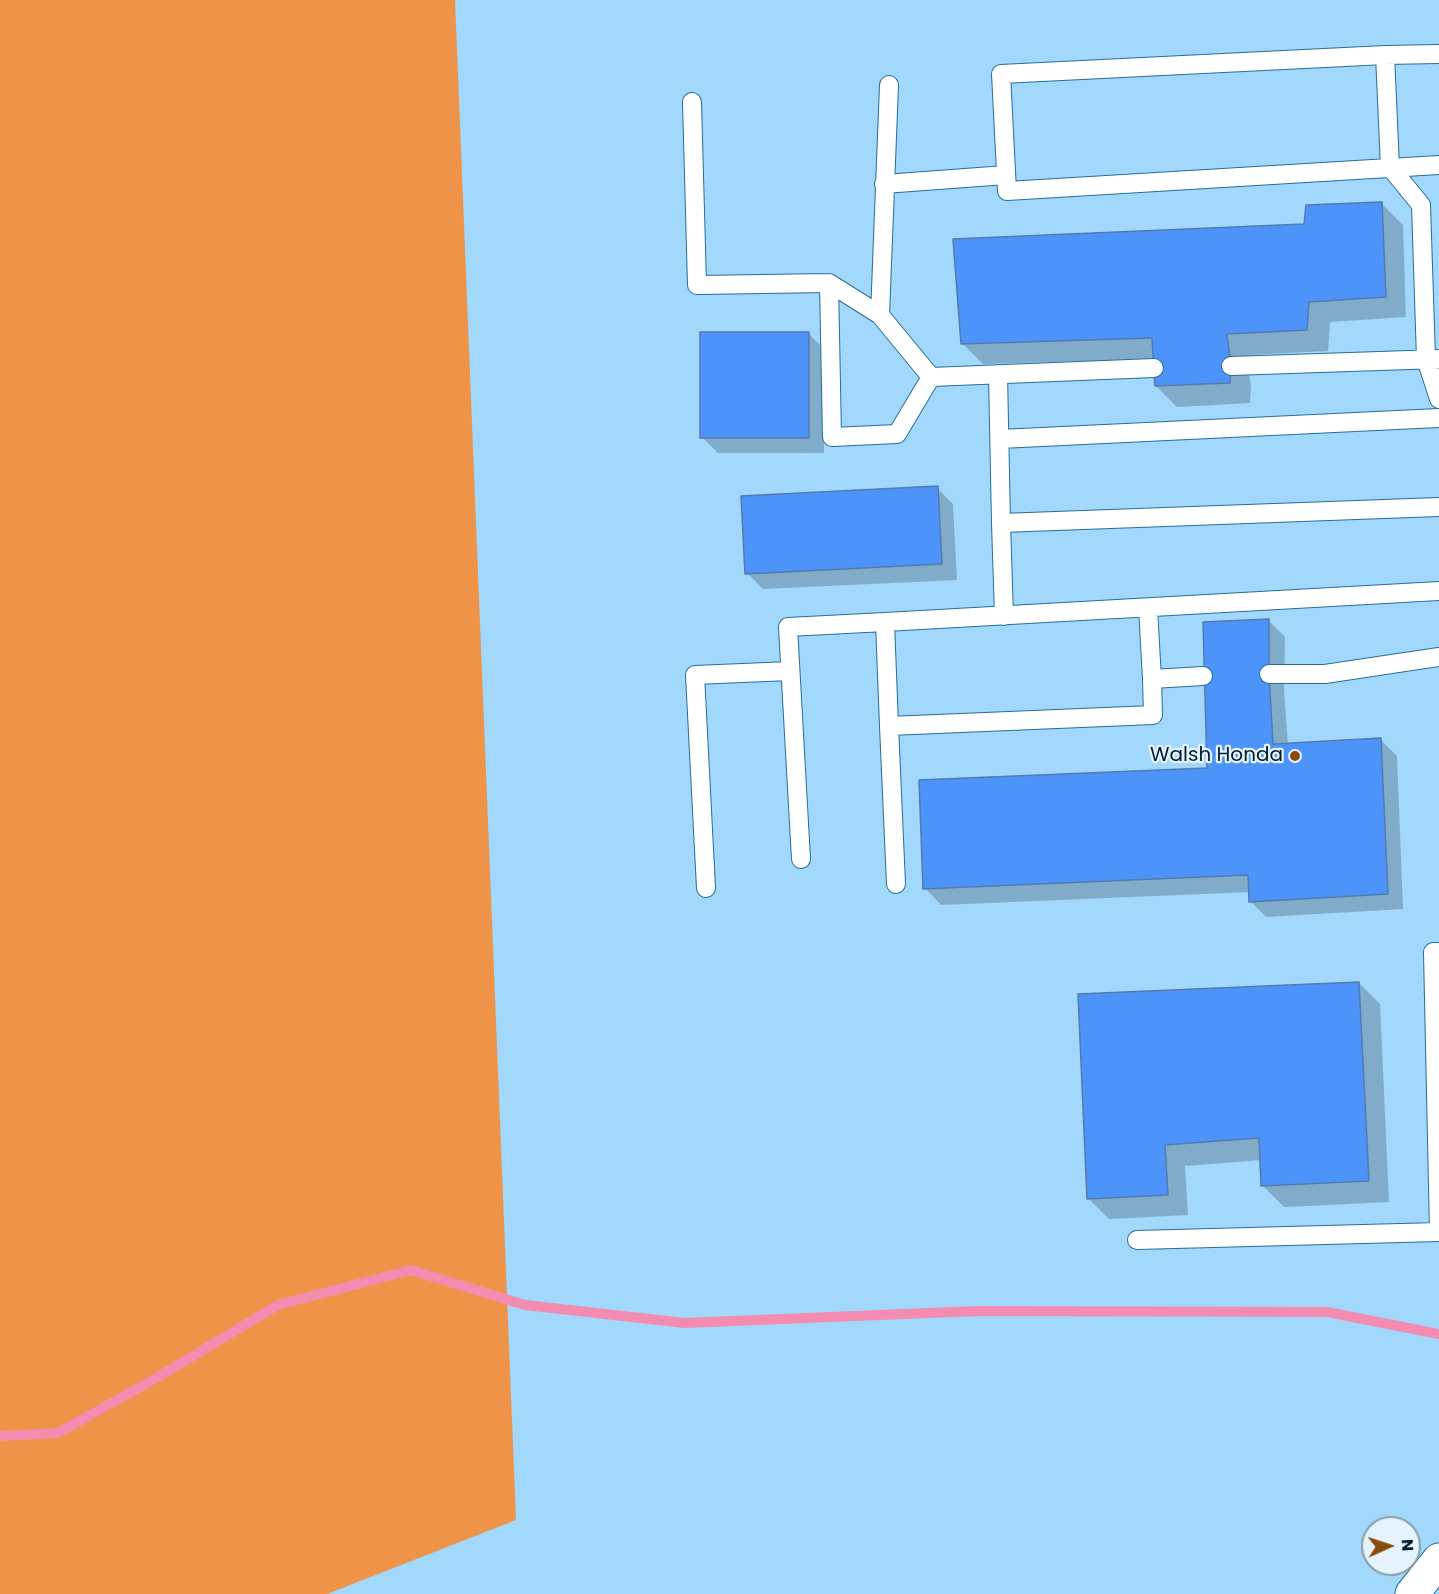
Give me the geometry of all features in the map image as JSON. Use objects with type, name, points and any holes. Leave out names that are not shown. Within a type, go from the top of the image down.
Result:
[{"type":"street","points":[[1412,1594],[1439,1560]]},
{"type":"lane","points":[[1439,54],[1001,75],[1007,190],[1439,165]]},
{"type":"lane","points":[[1385,55],[1390,167],[1421,205],[1432,359],[1439,399]]},
{"type":"lane","points":[[880,315],[889,85]]},
{"type":"lane","points":[[692,102],[697,285],[829,283],[880,315],[932,377]]},
{"type":"lane","points":[[884,184],[1006,175]]},
{"type":"lane","points":[[829,283],[832,437],[897,434],[932,377]]},
{"type":"lane","points":[[1231,366],[1432,359]]},
{"type":"lane","points":[[932,377],[1154,368]]},
{"type":"lane","points":[[998,374],[1004,615]]},
{"type":"lane","points":[[1000,439],[1439,418]]},
{"type":"lane","points":[[1001,524],[1439,507]]},
{"type":"lane","points":[[801,859],[788,627],[1439,591]]},
{"type":"lane","points":[[889,726],[1153,715],[1148,608]]},
{"type":"lane","points":[[885,622],[896,884]]},
{"type":"lane","points":[[1269,674],[1325,674],[1439,657]]},
{"type":"lane","points":[[706,888],[695,675],[790,671]]},
{"type":"lane","points":[[1152,679],[1203,676]]},
{"type":"lane","points":[[1137,1240],[1439,1232],[1433,952],[1439,952]]},
{"type":"shaded area","points":[[0,0],[455,0],[516,1520],[327,1594],[0,1594]]},
{"type":"building","points":[[1382,202],[1386,297],[1309,302],[1307,330],[1227,334],[1231,366],[1230,383],[1155,386],[1152,338],[961,344],[953,239],[1304,224],[1306,205]]},
{"type":"building","points":[[700,332],[809,332],[809,438],[700,438]]},
{"type":"building","points":[[938,486],[942,564],[745,574],[741,496]]},
{"type":"building","name":"Walsh Honda","points":[[1269,619],[1273,744],[1381,738],[1388,894],[1249,902],[1248,875],[923,889],[919,780],[1207,768],[1203,622]]},
{"type":"building","points":[[1359,982],[1369,1181],[1261,1186],[1259,1138],[1165,1145],[1168,1195],[1087,1199],[1078,994]]},
{"type":"waterway","points":[[0,1436],[58,1433],[158,1377],[278,1305],[411,1270],[525,1305],[685,1323],[977,1311],[1327,1312],[1439,1334]]},
{"type":"place","name":"Walsh Honda","points":[[1295,756]]}]
